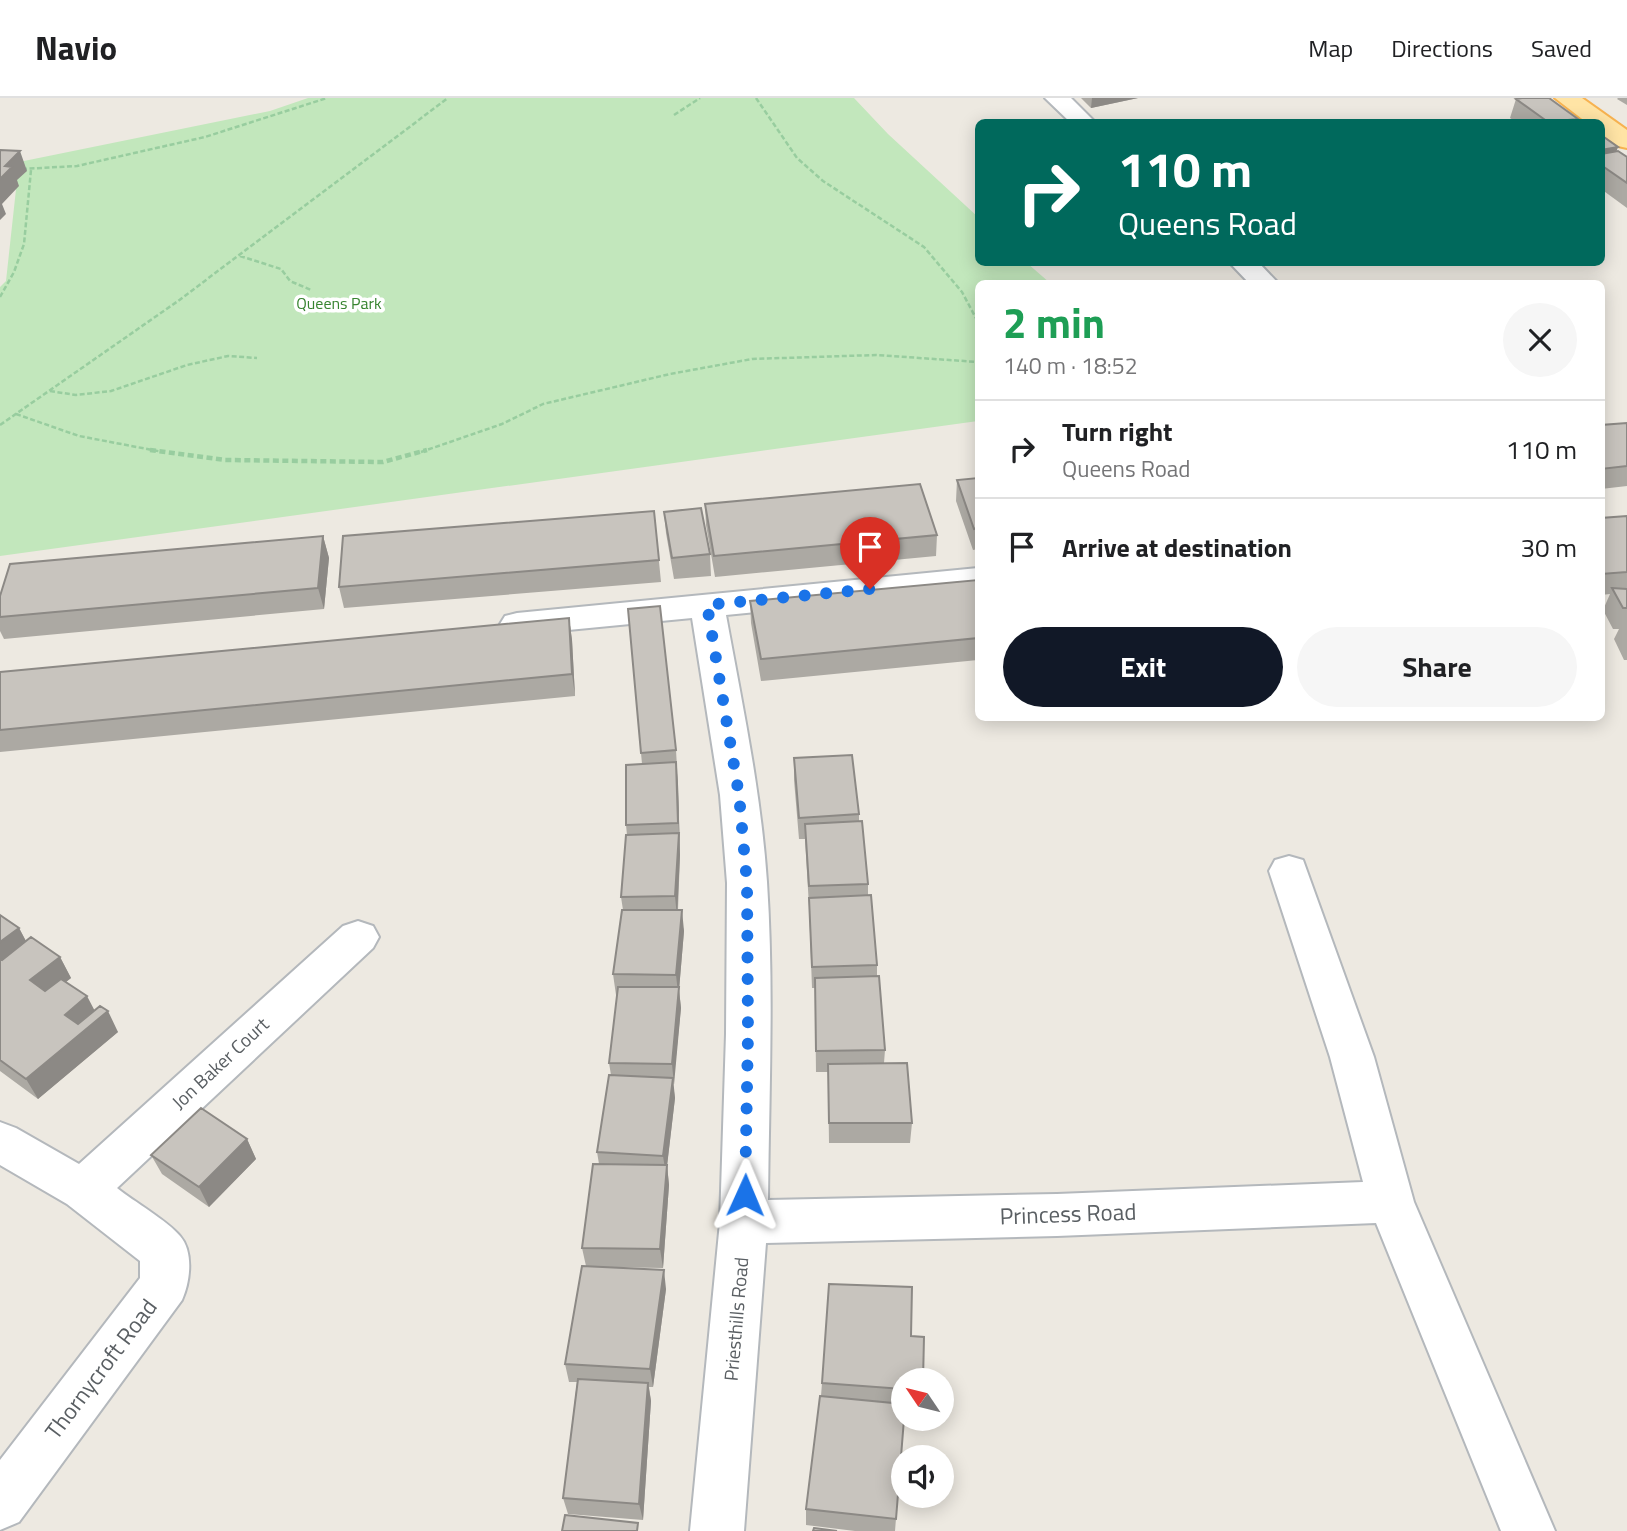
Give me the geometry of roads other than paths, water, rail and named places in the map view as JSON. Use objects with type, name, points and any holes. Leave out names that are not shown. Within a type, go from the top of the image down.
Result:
[{"type":"main road","points":[[1565,98],[1595,119]]},
{"type":"main road","points":[[1605,126],[1627,141]]},
{"type":"street","points":[[1057,98],[1080,119]]},
{"type":"street","points":[[1246,266],[1262,280]]},
{"type":"street","points":[[490,627],[975,579]]},
{"type":"street","name":"Priesthills Road","points":[[707,605],[739,795],[747,883],[748,1034],[744,1222],[717,1531]]},
{"type":"street","points":[[1289,871],[1353,1057],[1391,1202],[1528,1531]]},
{"type":"street","name":"Jon Baker Court","points":[[83,1189],[358,937]]},
{"type":"street","name":"Thornycroft Road","points":[[0,1142],[83,1189],[163,1251],[165,1284],[0,1503]]},
{"type":"street","name":"Princess Road","points":[[744,1222],[1057,1215],[1391,1202]]},
{"type":"park label","name":"Queens Park","points":[[339,303]]}]
